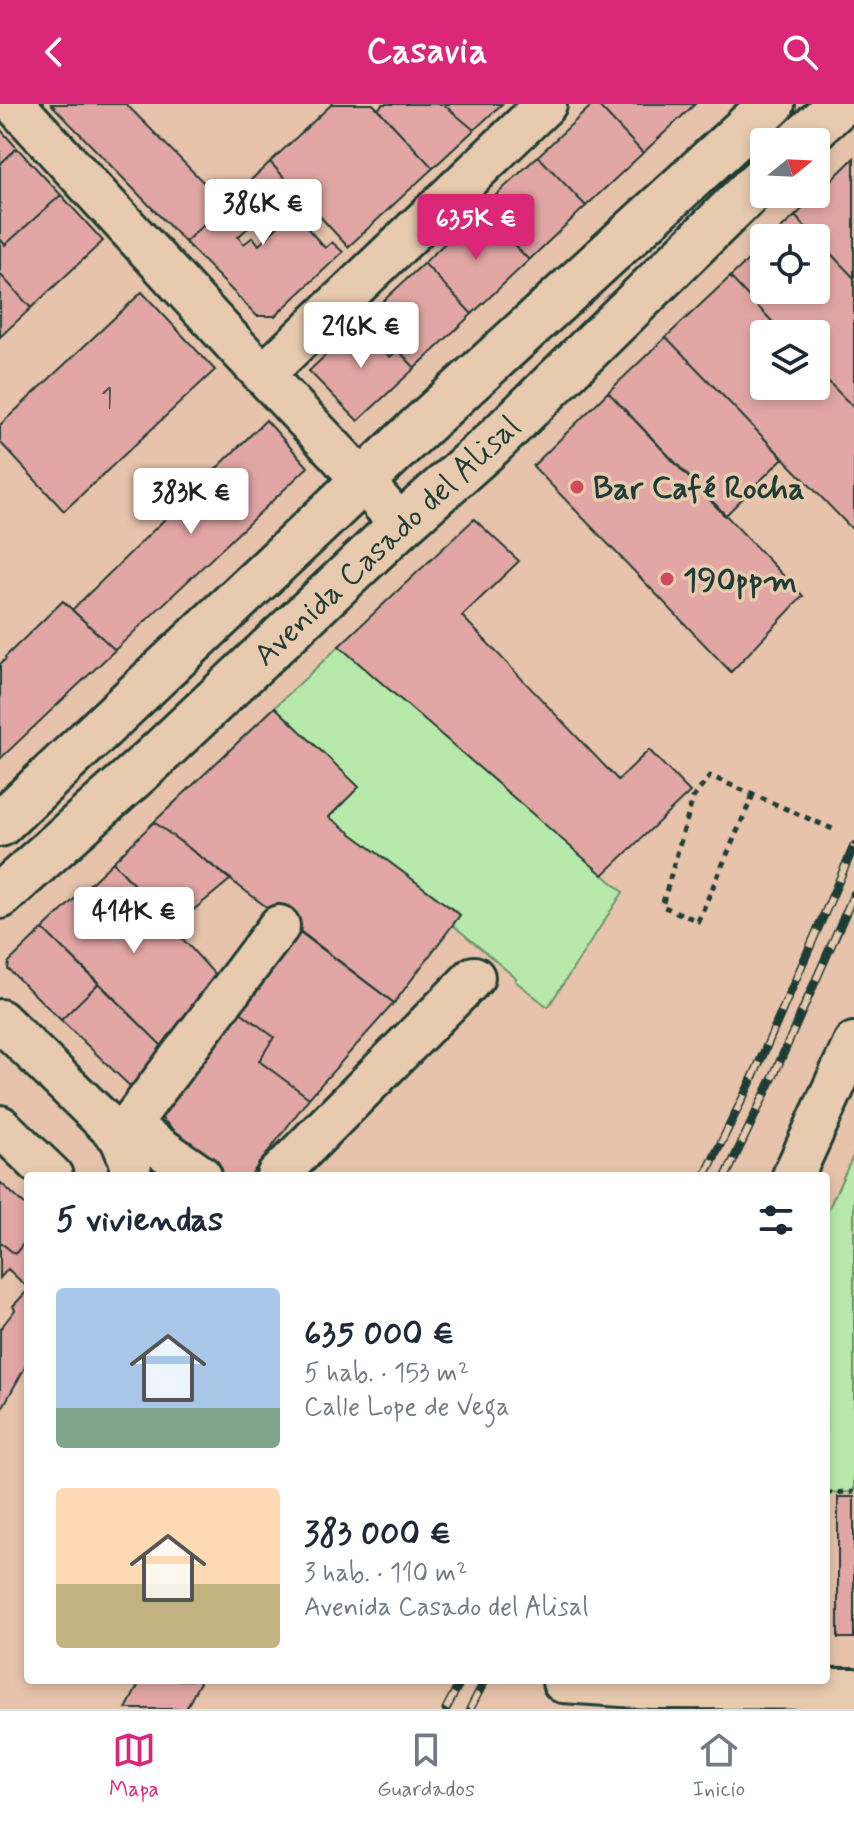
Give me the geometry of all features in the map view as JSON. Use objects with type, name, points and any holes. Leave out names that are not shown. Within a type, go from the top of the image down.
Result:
[{"type":"main road","name":"Avenida Casado del Alisal","points":[[0,824],[362,481],[772,104]]},
{"type":"main road","points":[[814,128],[840,104]]},
{"type":"main road","name":"Avenida Casado del Alisal","points":[[0,896],[152,760],[401,525],[494,442],[750,191]]},
{"type":"street","points":[[14,104],[401,525]]},
{"type":"street","points":[[263,375],[546,104]]},
{"type":"street","points":[[130,1172],[131,1163],[124,1132],[279,926]]},
{"type":"street","points":[[281,1172],[474,977]]},
{"type":"street","points":[[0,1020],[124,1132],[194,1172]]},
{"type":"street","points":[[795,1172],[848,1067]]},
{"type":"street","points":[[0,1126],[48,1172]]},
{"type":"street","points":[[560,1690],[854,1689]]},
{"type":"path","points":[[753,795],[698,921],[662,906],[693,798],[710,776],[835,830]]},
{"type":"path","points":[[830,1493],[854,1492]]},
{"type":"green space","points":[[339,646],[623,892],[548,1007],[453,925],[460,915],[329,817],[358,787],[275,707]]},
{"type":"green space","points":[[854,1154],[854,1492],[830,1493],[830,1205]]},
{"type":"building","points":[[51,104],[126,104],[214,193],[205,203],[215,215],[185,242]]},
{"type":"building","points":[[332,104],[373,104],[433,168],[348,247],[270,162]]},
{"type":"building","points":[[383,104],[443,104],[474,130],[433,168],[378,109]]},
{"type":"building","points":[[443,104],[502,104],[474,130]]},
{"type":"building","points":[[593,104],[597,104],[643,153],[586,206],[538,156]]},
{"type":"building","points":[[597,104],[695,104],[643,153]]},
{"type":"building","points":[[0,129],[17,148],[0,164]]},
{"type":"building","points":[[17,148],[61,195],[5,245],[0,239],[0,164]]},
{"type":"building","points":[[538,156],[586,206],[529,260],[480,210]]},
{"type":"building","points":[[854,158],[854,278],[830,253],[830,224],[803,224],[795,216],[803,208],[830,208],[830,182]]},
{"type":"building","points":[[270,162],[293,187],[238,237],[244,244],[253,237],[259,245],[300,205],[316,222],[308,229],[325,248],[332,242],[343,252],[275,316],[257,316],[185,242]]},
{"type":"building","points":[[61,195],[103,241],[31,308],[0,274],[0,239],[5,245]]},
{"type":"building","points":[[480,210],[529,260],[472,314],[424,263]]},
{"type":"building","points":[[795,216],[803,224],[786,224]]},
{"type":"building","points":[[830,253],[854,278],[854,408],[830,383],[830,320],[771,320],[756,304],[830,304]]},
{"type":"building","points":[[750,258],[750,298],[730,277]]},
{"type":"building","points":[[424,263],[472,314],[415,368],[398,350],[408,341],[392,325],[384,334],[367,316]]},
{"type":"building","points":[[0,274],[31,308],[0,337]]},
{"type":"building","points":[[730,277],[750,298],[750,304],[756,304],[771,320],[750,320],[750,400],[830,400],[830,383],[854,408],[854,531],[666,337]]},
{"type":"building","points":[[142,292],[215,370],[64,511],[0,442],[0,425]]},
{"type":"building","points":[[367,316],[384,334],[375,342],[390,357],[398,350],[415,368],[358,421],[309,371]]},
{"type":"building","points":[[666,337],[783,458],[725,516],[608,392]]},
{"type":"building","points":[[608,392],[803,596],[731,672],[533,466]]},
{"type":"building","points":[[266,420],[308,467],[115,650],[72,610]]},
{"type":"building","points":[[474,519],[519,561],[462,616],[618,780],[649,750],[690,792],[603,875],[339,646]]},
{"type":"building","points":[[63,601],[115,650],[0,759],[0,664]]},
{"type":"building","points":[[275,707],[359,787],[329,817],[460,915],[394,1003],[154,822]]},
{"type":"building","points":[[154,822],[231,879],[173,927],[113,862]]},
{"type":"building","points":[[113,862],[220,980],[167,1051],[43,929]]},
{"type":"building","points":[[296,928],[394,1003],[309,1098],[259,1061],[274,1037],[235,1008]]},
{"type":"building","points":[[43,929],[99,983],[61,1020],[8,969],[9,962]]},
{"type":"building","points":[[99,983],[167,1051],[136,1092],[61,1020]]},
{"type":"building","points":[[235,1008],[274,1037],[259,1061],[309,1098],[253,1172],[218,1172],[157,1114]]},
{"type":"building","points":[[0,1182],[24,1204],[24,1243],[15,1254],[0,1242]]},
{"type":"building","points":[[0,1242],[15,1254],[24,1243],[24,1284],[8,1269],[0,1278]]},
{"type":"building","points":[[24,1294],[24,1369],[0,1412],[0,1329],[15,1310],[13,1306]]},
{"type":"building","points":[[838,1497],[854,1497],[854,1638],[838,1638]]},
{"type":"building","points":[[139,1684],[199,1684],[186,1709],[126,1709]]},
{"type":"railway","points":[[707,1172],[754,1075],[854,846]]},
{"type":"railway","points":[[728,1172],[854,894]]},
{"type":"railway","points":[[446,1709],[459,1684]]},
{"type":"railway","points":[[470,1709],[483,1684]]},
{"type":"place","name":"Bar Café Rocha","points":[[577,487]]},
{"type":"place","name":"190ppm","points":[[667,579]]}]
